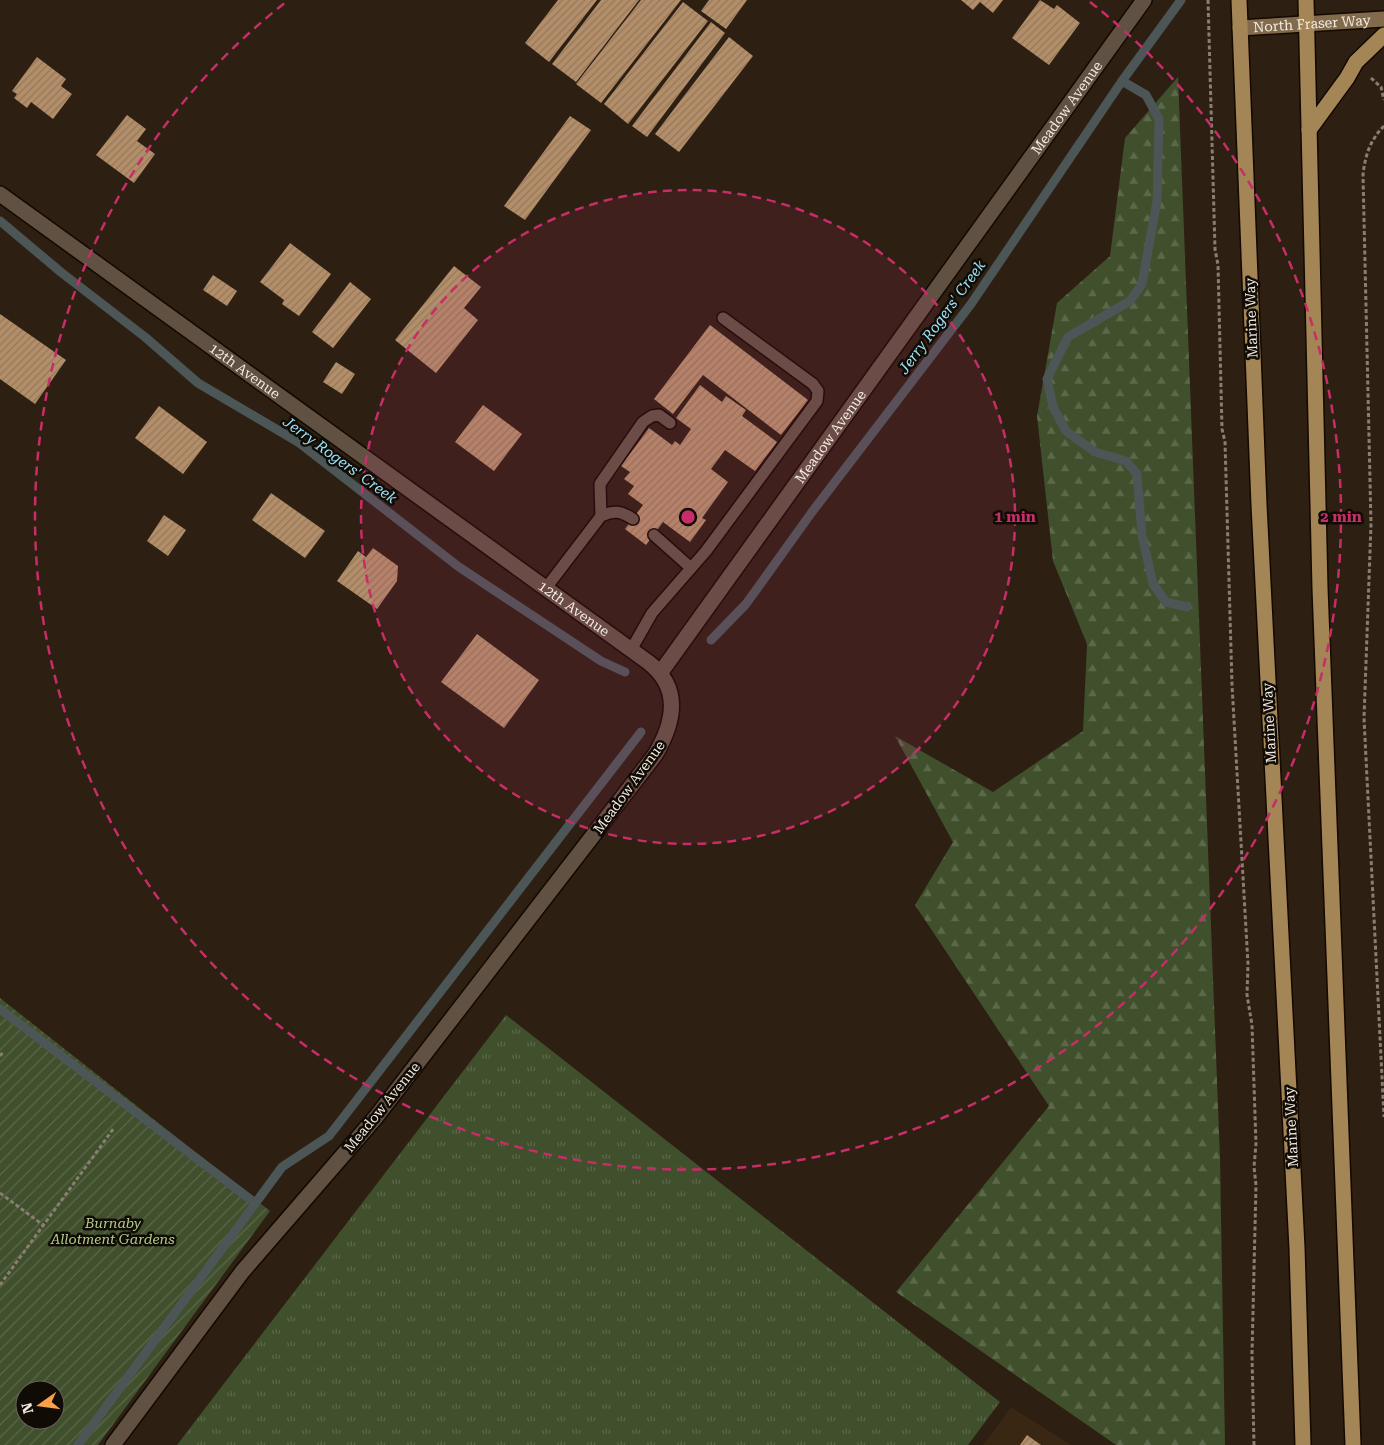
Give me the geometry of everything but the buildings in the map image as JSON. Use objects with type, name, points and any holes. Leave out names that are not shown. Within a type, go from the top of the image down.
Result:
[{"type":"main road","name":"Marine Way","points":[[1239,0],[1259,515],[1297,1248],[1303,1445]]},
{"type":"main road","points":[[1306,0],[1320,588],[1353,1445]]},
{"type":"main road","points":[[1309,130],[1356,62],[1384,35]]},
{"type":"street","name":"Meadow Avenue","points":[[112,1445],[242,1272],[376,1117],[655,755],[666,738],[671,720],[671,701],[668,684],[661,672],[1144,0]]},
{"type":"street","name":"North Fraser Way","points":[[1240,28],[1384,20]]},
{"type":"street","name":"12th Avenue","points":[[0,194],[661,672]]},
{"type":"lane","points":[[631,650],[652,613],[692,568],[817,401],[818,391],[813,384],[723,318]]},
{"type":"lane","points":[[601,516],[600,484],[643,422],[652,416],[659,415],[670,423]]},
{"type":"lane","points":[[546,588],[601,516],[612,511],[623,512],[633,519]]},
{"type":"lane","points":[[654,535],[692,568]]},
{"type":"path","points":[[1208,0],[1210,109],[1215,249],[1218,265],[1222,429],[1225,442],[1232,685],[1248,964],[1247,995],[1252,1025],[1256,1185],[1252,1354],[1254,1445]]},
{"type":"path","points":[[1369,76],[1381,87],[1384,100]]},
{"type":"path","points":[[1384,126],[1376,134],[1369,147],[1363,175],[1371,524],[1364,718],[1384,1117]]},
{"type":"path","points":[[0,1056],[4,1051]]},
{"type":"path","points":[[0,1285],[114,1128]]},
{"type":"path","points":[[0,1193],[43,1225]]},
{"type":"shaded area","points":[[1011,1407],[1071,1445],[983,1445]]},
{"type":"green space","points":[[1178,77],[1220,1158],[1225,1445],[1116,1445],[896,1292],[1049,1106],[915,905],[953,842],[895,736],[993,792],[1083,731],[1087,644],[1053,561],[1037,416],[1057,303],[1110,256],[1125,138]]},
{"type":"green space","name":"Burnaby Allotment Gardens","points":[[0,998],[270,1211],[98,1445],[0,1445]]},
{"type":"green space","points":[[506,1015],[1000,1402],[968,1445],[177,1445]]},
{"type":"waterway","name":"Jerry Rogers' Creek","points":[[711,640],[746,604],[812,512],[971,304],[1122,81],[1181,0]]},
{"type":"waterway","points":[[1122,81],[1146,95],[1159,119],[1157,201],[1142,284],[1130,301],[1068,337],[1047,379],[1053,407],[1066,431],[1095,452],[1126,461],[1137,474],[1142,535],[1153,584],[1166,602],[1187,607]]},
{"type":"waterway","name":"Jerry Rogers' Creek","points":[[0,221],[62,273],[145,337],[198,383],[298,442],[459,567],[601,661],[625,672]]},
{"type":"waterway","points":[[78,1445],[282,1167],[329,1136],[641,732]]},
{"type":"waterway","points":[[0,1009],[255,1203]]}]
